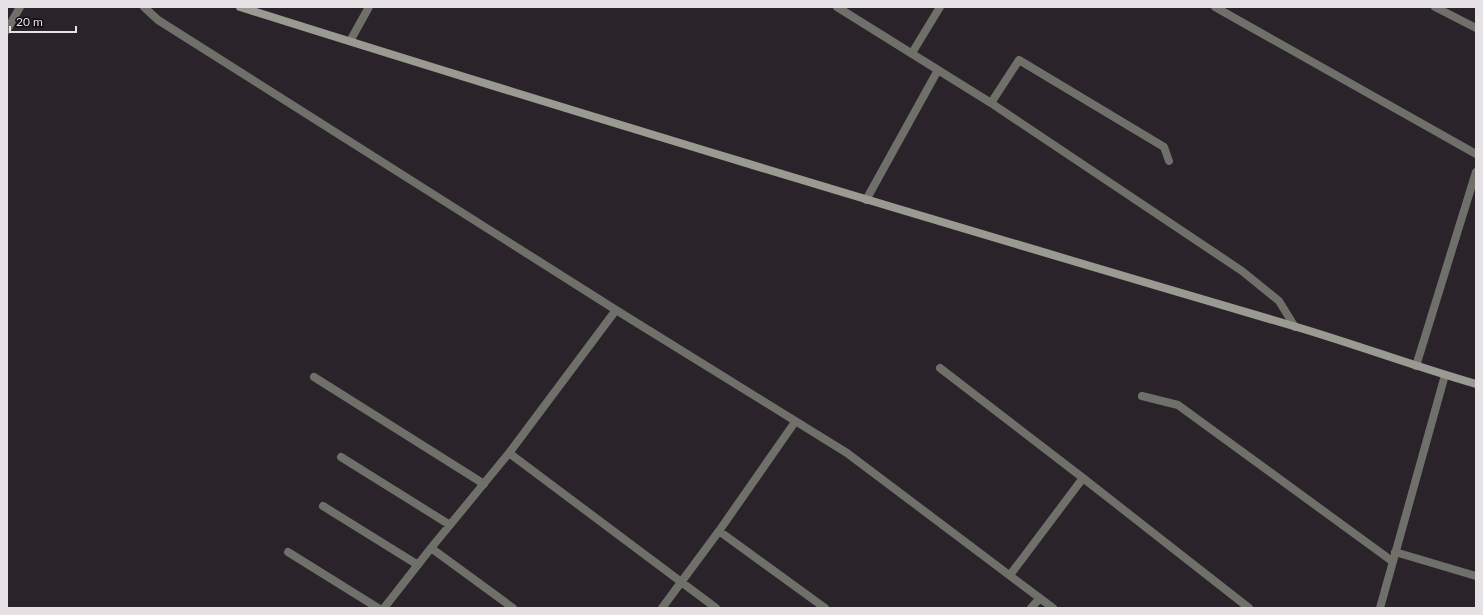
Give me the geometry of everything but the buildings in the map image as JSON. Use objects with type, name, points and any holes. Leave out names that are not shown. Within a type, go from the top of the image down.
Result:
[{"type":"street","points":[[7,30],[20,7]]},
{"type":"street","points":[[144,7],[164,24],[616,310],[847,453],[1053,608]]},
{"type":"street","points":[[240,7],[866,200],[1295,327],[1476,384]]},
{"type":"street","points":[[350,41],[369,7]]},
{"type":"street","points":[[837,7],[991,103],[1242,272],[1279,301],[1295,327]]},
{"type":"street","points":[[912,54],[940,7]]},
{"type":"street","points":[[1215,7],[1476,154]]},
{"type":"street","points":[[1435,7],[1476,28]]},
{"type":"street","points":[[991,103],[1019,60],[1164,147],[1168,161]]},
{"type":"street","points":[[866,200],[938,70]]},
{"type":"street","points":[[1416,366],[1476,172]]},
{"type":"street","points":[[384,608],[509,453],[616,310]]},
{"type":"street","points":[[940,368],[1250,608]]},
{"type":"street","points":[[1380,608],[1445,375]]},
{"type":"street","points":[[314,377],[484,484]]},
{"type":"street","points":[[1142,396],[1178,405],[1392,561]]},
{"type":"street","points":[[662,608],[680,582],[720,531],[795,422]]},
{"type":"street","points":[[509,453],[716,608]]},
{"type":"street","points":[[341,456],[450,525]]},
{"type":"street","points":[[1010,575],[1083,478]]},
{"type":"street","points":[[322,506],[418,565]]},
{"type":"street","points":[[720,531],[825,608]]},
{"type":"street","points":[[431,548],[513,608]]},
{"type":"street","points":[[288,552],[378,608]]},
{"type":"street","points":[[1395,552],[1476,576]]},
{"type":"street","points":[[1031,608],[1040,598]]}]
